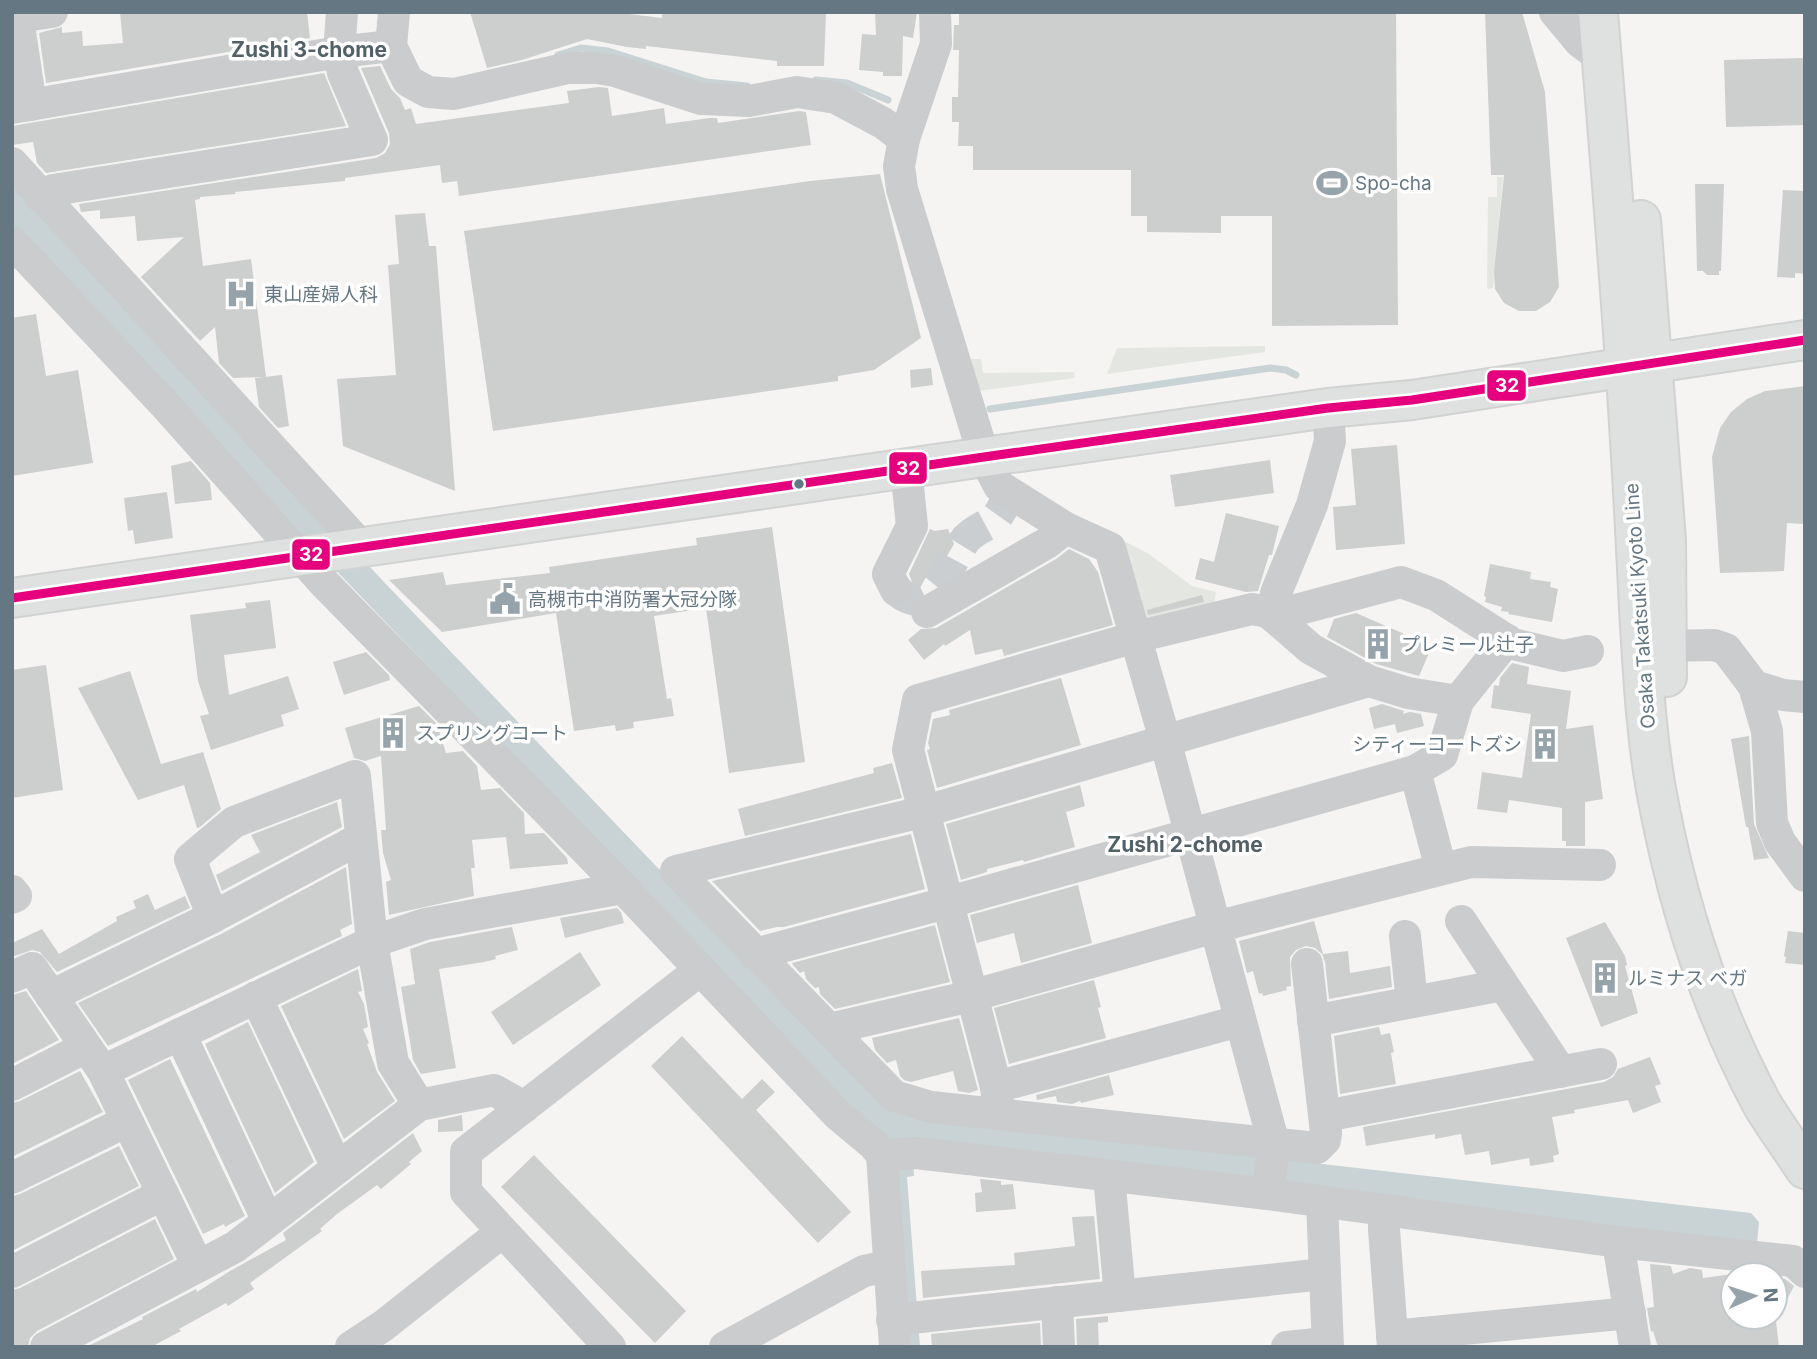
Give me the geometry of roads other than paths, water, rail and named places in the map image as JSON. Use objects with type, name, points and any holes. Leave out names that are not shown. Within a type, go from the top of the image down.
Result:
[{"type":"main road","name":"Osaka Takatsuki Kyoto Line","points":[[1598,12],[1640,365],[1666,540],[1670,720],[1678,785],[1704,900],[1724,962],[1752,1031],[1805,1134]]},
{"type":"main road","name":"Osaka Takatsuki Kyoto Line","points":[[1623,12],[1640,365],[1647,726],[1658,804],[1699,960],[1739,1059],[1764,1107],[1805,1169]]},
{"type":"main road","points":[[12,598],[1328,408],[1412,400],[1805,340]]},
{"type":"street","points":[[52,12],[18,15],[22,106],[339,52],[391,46]]},
{"type":"street","points":[[41,197],[53,190],[372,140],[343,73],[339,52],[342,12]]},
{"type":"street","points":[[394,12],[391,46],[408,81],[428,93],[454,94],[568,68],[597,68],[615,71],[701,99],[749,102],[797,92],[836,98],[883,123],[904,139]]},
{"type":"street","points":[[936,12],[936,44],[904,139],[899,166],[902,189],[984,457],[999,486],[1066,528],[1110,548],[1191,834],[1273,1149],[1268,1191]]},
{"type":"street","points":[[1555,12],[1580,42],[1602,58]]},
{"type":"street","points":[[12,163],[362,547]]},
{"type":"street","points":[[12,242],[158,397],[324,583],[623,888],[838,1115],[874,1145],[897,1154],[1268,1191],[1322,1202],[1793,1261],[1805,1272]]},
{"type":"street","points":[[1273,616],[1276,593],[1312,505],[1329,441],[1328,408]]},
{"type":"street","points":[[896,590],[888,575],[912,526],[906,468]]},
{"type":"street","points":[[927,612],[1047,543],[1066,528]]},
{"type":"street","points":[[1273,616],[1401,582],[1436,595],[1513,644],[1563,656],[1588,651]]},
{"type":"street","points":[[998,1100],[908,750],[918,700],[1136,637],[1252,609],[1268,612],[1311,649],[1368,681],[1408,693],[1458,701]]},
{"type":"street","points":[[755,954],[946,904],[1415,771],[1442,755],[1458,701],[1507,640]]},
{"type":"street","points":[[1667,646],[1714,645],[1726,649],[1754,686],[1767,731],[1772,823],[1780,842],[1805,876]]},
{"type":"street","points":[[1239,1021],[998,1100],[931,1107],[894,1096],[676,871],[922,811],[1368,681]]},
{"type":"street","points":[[1754,686],[1783,695],[1805,697]]},
{"type":"street","points":[[1415,771],[1441,869]]},
{"type":"street","points":[[213,917],[190,859],[234,822],[355,776],[372,942],[393,1062],[419,1105]]},
{"type":"street","points":[[51,996],[213,917],[361,838]]},
{"type":"street","points":[[829,1029],[971,996],[1215,928],[1471,862],[1600,865]]},
{"type":"street","points":[[12,1085],[180,1034],[372,942],[425,924],[623,888]]},
{"type":"street","points":[[12,891],[16,896],[12,898]]},
{"type":"street","points":[[1461,921],[1561,1072]]},
{"type":"street","points":[[1405,936],[1412,1002]]},
{"type":"street","points":[[998,1100],[1273,1149],[1310,1149],[1321,1145],[1326,1133],[1325,1116],[1307,964]]},
{"type":"street","points":[[12,976],[32,968],[94,1059],[198,1266]]},
{"type":"street","points":[[610,1347],[466,1192],[466,1153],[700,970]]},
{"type":"street","points":[[1313,1021],[1503,985]]},
{"type":"street","points":[[256,998],[337,1167]]},
{"type":"street","points":[[180,1034],[268,1221]]},
{"type":"street","points":[[1325,1116],[1601,1064]]},
{"type":"street","points":[[46,1347],[235,1247],[419,1105],[494,1090],[524,1107]]},
{"type":"street","points":[[12,1178],[127,1121]]},
{"type":"street","points":[[897,1154],[888,1266],[903,1325],[1057,1302],[1324,1274]]},
{"type":"street","points":[[1109,1176],[1120,1296]]},
{"type":"street","points":[[12,1272],[163,1194]]},
{"type":"street","points":[[1287,1347],[1327,1345],[1322,1202]]},
{"type":"street","points":[[1384,1210],[1393,1341],[1630,1312]]},
{"type":"street","points":[[351,1347],[383,1326],[502,1232]]},
{"type":"street","points":[[1618,1241],[1635,1347]]},
{"type":"street","points":[[725,1347],[864,1271],[888,1266]]},
{"type":"street","points":[[1057,1302],[1059,1347]]},
{"type":"waterway","points":[[558,55],[581,48],[608,51],[706,82],[747,86]]},
{"type":"waterway","points":[[816,80],[847,83],[888,100]]},
{"type":"waterway","points":[[990,409],[1270,368],[1286,370],[1296,375]]},
{"type":"tunnel","points":[[896,590],[909,598],[921,599],[930,594],[939,585],[966,539],[996,518],[1010,493]]},
{"type":"place","name":"Spo-cha","points":[[1332,183]]},
{"type":"place","name":"東山産婦人科","points":[[241,294]]},
{"type":"place","name":"高槻市中消防署大冠分隊","points":[[505,599]]},
{"type":"place","name":"プレミール辻子","points":[[1378,644]]},
{"type":"place","name":"スプリングコート","points":[[393,733]]},
{"type":"place","name":"シティーコートズシ","points":[[1545,744]]},
{"type":"place","name":"ルミナス ベガ","points":[[1605,978]]},
{"type":"district","name":"Zushi 3-chome","points":[[309,49]]},
{"type":"district","name":"Zushi 2-chome","points":[[1185,844]]}]
